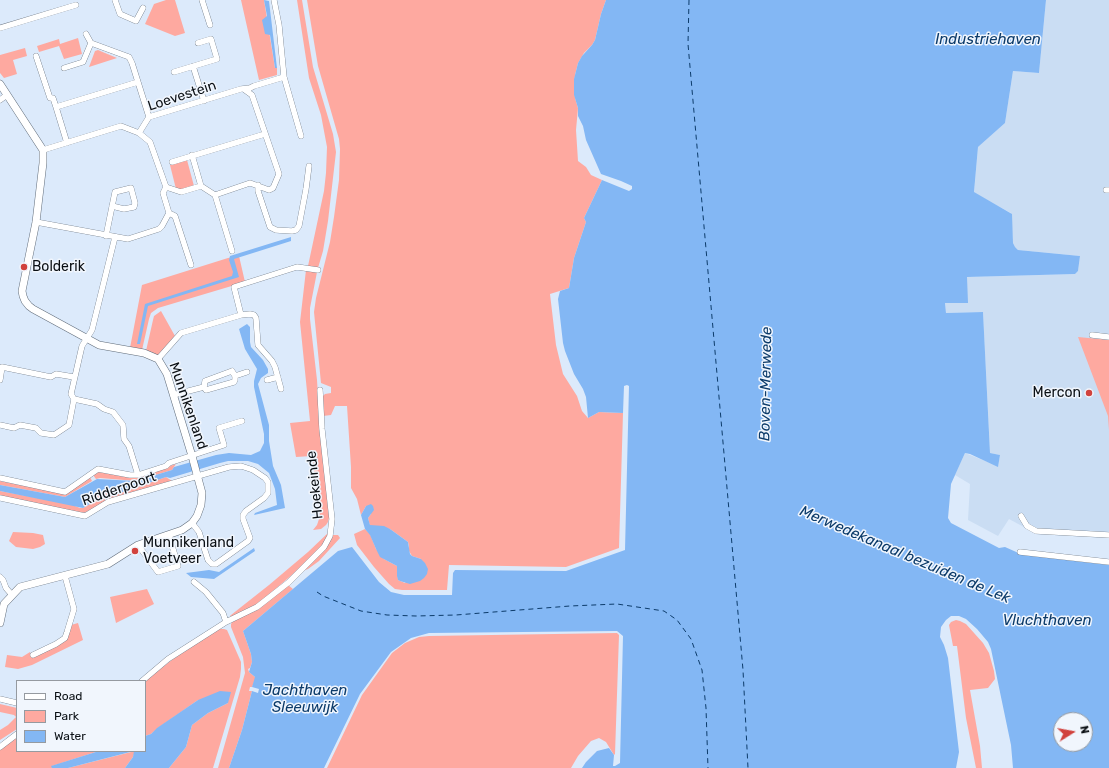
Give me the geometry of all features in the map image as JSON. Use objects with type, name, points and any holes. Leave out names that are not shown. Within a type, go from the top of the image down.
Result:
[{"type":"street","points":[[115,0],[120,14],[136,21],[142,8]]},
{"type":"street","points":[[202,0],[210,25]]},
{"type":"street","points":[[274,0],[279,25],[284,77],[300,136]]},
{"type":"street","points":[[0,28],[76,5]]},
{"type":"street","points":[[86,34],[90,43],[129,57],[149,116]]},
{"type":"street","points":[[174,72],[217,59],[211,39],[198,43]]},
{"type":"street","points":[[64,68],[82,62],[90,43]]},
{"type":"street","points":[[36,56],[50,98],[53,98],[67,143]]},
{"type":"street","points":[[193,66],[204,101]]},
{"type":"street","points":[[245,90],[284,77]]},
{"type":"street","points":[[56,107],[138,82]]},
{"type":"street","points":[[0,84],[43,150],[122,126],[139,133],[150,142],[166,187],[163,193],[169,213],[175,216],[191,265]]},
{"type":"street","name":"Loevestein","points":[[139,133],[149,116],[241,89],[245,90]]},
{"type":"street","points":[[214,195],[250,183],[269,190],[273,188],[279,174],[252,95],[245,90]]},
{"type":"street","points":[[0,100],[7,95]]},
{"type":"street","points":[[172,162],[265,134]]},
{"type":"street","name":"Munnikenland","points":[[43,150],[43,163],[36,222],[22,291],[23,296],[28,306],[99,345],[144,353],[158,359],[167,374],[174,395],[202,493],[201,505],[192,523]]},
{"type":"street","points":[[192,156],[201,186],[214,195],[232,251]]},
{"type":"street","points":[[258,186],[258,191],[270,227],[276,230],[296,230],[299,226],[309,166]]},
{"type":"street","points":[[166,187],[181,192],[201,186]]},
{"type":"street","points":[[106,236],[112,206],[115,192],[131,188],[135,203],[134,207],[124,209],[112,206]]},
{"type":"street","points":[[36,222],[128,239],[159,229],[169,213]]},
{"type":"street","points":[[0,425],[14,428],[20,425],[36,428],[41,433],[54,436],[69,425],[74,399],[72,394],[74,377],[82,346],[94,323],[115,237]]},
{"type":"street","points":[[241,315],[234,287],[297,267],[318,270]]},
{"type":"street","points":[[158,359],[181,333],[241,315],[254,315],[256,318],[256,340],[272,361],[281,389]]},
{"type":"street","points":[[1092,335],[1109,337]]},
{"type":"street","points":[[0,380],[2,367],[51,378],[56,374],[74,377]]},
{"type":"street","points":[[204,387],[204,381],[209,379],[232,372],[235,376]]},
{"type":"street","points":[[235,376],[247,372]]},
{"type":"street","points":[[174,395],[204,387],[206,390],[234,382],[236,380],[235,376]]},
{"type":"street","points":[[267,380],[278,378]]},
{"type":"street","name":"Hoekeinde","points":[[143,680],[168,659],[226,622],[257,607],[289,582],[324,547],[330,536],[332,513],[322,429],[320,390]]},
{"type":"street","points":[[74,399],[97,404],[104,409],[113,412],[123,425],[124,439],[129,446],[138,475]]},
{"type":"street","points":[[0,478],[65,492],[98,469],[130,476],[138,475],[166,466],[169,463],[193,458],[224,445],[219,428],[242,421]]},
{"type":"street","name":"Ridderpoort","points":[[0,498],[85,516],[108,502],[197,474],[229,467],[240,466],[253,470],[268,482],[268,493],[243,515],[250,538],[216,564],[212,564],[208,560],[199,532],[192,523]]},
{"type":"street","points":[[1020,516],[1027,526],[1036,531],[1109,535]]},
{"type":"street","points":[[0,623],[4,604],[17,589],[25,585],[58,576],[66,576],[108,564],[138,545],[182,530],[192,523]]},
{"type":"street","points":[[138,545],[158,572],[178,566],[169,535]]},
{"type":"street","points":[[1020,552],[1109,562]]},
{"type":"street","points":[[33,655],[56,644],[64,638],[68,632],[74,609],[66,576]]},
{"type":"street","points":[[0,577],[3,580],[3,589],[12,594]]},
{"type":"street","points":[[194,582],[206,592],[223,613],[226,622]]},
{"type":"street","points":[[0,700],[16,703]]},
{"type":"street","points":[[0,747],[16,735]]},
{"type":"shaded area","points":[[1046,0],[1109,0],[1109,538],[1035,533],[1009,519],[998,536],[968,520],[970,484],[955,475],[965,453],[998,466],[1000,455],[990,453],[983,312],[946,313],[945,303],[967,303],[966,277],[1075,274],[1078,271],[1080,256],[1018,250],[1013,243],[1011,213],[974,193],[978,147],[1005,123],[1013,71],[1039,73]]},
{"type":"green space","points":[[166,0],[175,0],[185,33],[175,36],[145,24],[154,4]]},
{"type":"green space","points":[[241,0],[264,0],[277,75],[259,80]]},
{"type":"green space","points":[[297,0],[302,0],[313,67],[333,134],[336,152],[328,221],[323,251],[318,268],[308,266],[324,191],[327,147],[321,115],[309,78]]},
{"type":"green space","points":[[307,0],[606,0],[595,40],[578,63],[574,87],[578,108],[576,130],[578,161],[586,167],[591,175],[602,180],[584,218],[586,222],[574,258],[569,288],[550,294],[556,345],[563,374],[577,396],[582,411],[588,418],[599,412],[623,413],[619,548],[566,567],[449,565],[447,590],[402,590],[395,589],[389,584],[357,545],[354,534],[365,529],[370,534],[376,549],[384,559],[397,566],[398,580],[405,583],[421,559],[412,556],[409,551],[408,542],[390,529],[370,526],[368,518],[371,514],[366,506],[361,515],[357,499],[351,488],[347,406],[335,406],[331,415],[323,416],[323,396],[331,393],[331,387],[321,383],[314,312],[330,242],[334,217],[339,180],[340,149],[339,139],[318,66]]},
{"type":"green space","points":[[78,38],[82,54],[64,59],[59,46],[39,52],[37,46],[59,39],[60,44]]},
{"type":"green space","points":[[25,48],[27,56],[13,60],[17,74],[4,78],[0,73],[0,55]]},
{"type":"green space","points":[[98,50],[117,58],[89,67],[95,51]]},
{"type":"green space","points":[[187,160],[194,186],[180,190],[176,189],[170,165]]},
{"type":"green space","points":[[239,256],[245,282],[158,308],[151,313],[142,350],[130,348],[142,285],[228,258]]},
{"type":"green space","points":[[306,270],[317,272],[310,308],[310,319],[317,380],[320,429],[330,514],[326,525],[321,529],[313,530],[317,525],[320,516],[312,456],[296,457],[290,423],[310,421],[300,322]]},
{"type":"green space","points":[[161,311],[175,336],[158,355],[155,356],[146,351],[154,316]]},
{"type":"green space","points":[[1078,337],[1109,340],[1109,430],[1108,416]]},
{"type":"green space","points":[[176,464],[172,470],[136,481],[96,479],[93,475],[99,472],[131,478]]},
{"type":"green space","points":[[90,477],[92,481],[65,497],[0,485],[0,481],[61,493]]},
{"type":"green space","points":[[166,477],[172,481],[110,500],[103,491],[117,494]]},
{"type":"green space","points":[[0,491],[70,504],[80,508],[83,508],[97,500],[95,496],[98,492],[100,492],[106,501],[83,513],[0,496]]},
{"type":"green space","points":[[13,532],[43,535],[45,544],[33,549],[16,547],[9,541]]},
{"type":"green space","points":[[329,532],[322,546],[315,555],[257,605],[232,617],[230,616],[308,552]]},
{"type":"green space","points":[[333,535],[338,535],[340,538],[319,561],[303,571],[326,547]]},
{"type":"green space","points":[[288,585],[293,589],[243,631],[251,654],[252,662],[250,668],[248,669],[249,672],[255,677],[255,680],[252,687],[250,687],[249,691],[252,691],[242,730],[229,768],[218,768],[245,673],[243,657],[231,624],[233,621]]},
{"type":"green space","points":[[147,589],[154,604],[116,623],[110,597]]},
{"type":"green space","points":[[956,620],[966,624],[983,643],[989,653],[994,671],[995,679],[988,688],[970,690],[980,746],[982,768],[976,768],[966,718],[957,646],[953,646],[949,625],[951,622]]},
{"type":"green space","points":[[78,623],[83,640],[32,665],[18,669],[5,667],[7,655],[22,657],[30,652],[32,657],[60,644],[71,625]]},
{"type":"green space","points":[[219,629],[224,629],[227,630],[241,662],[240,677],[213,768],[169,768],[186,747],[192,725],[208,713],[228,703],[198,700],[151,734],[146,736],[146,680],[173,659]]},
{"type":"green space","points":[[617,633],[619,635],[614,755],[606,742],[599,738],[591,741],[578,756],[571,768],[327,768],[362,695],[392,653],[405,643],[419,637],[429,636]]},
{"type":"green space","points":[[0,704],[16,708],[16,717],[14,715],[0,712]]},
{"type":"green space","points":[[16,717],[16,730],[0,740],[0,730]]},
{"type":"green space","points":[[16,738],[16,752],[96,752],[52,766],[52,768],[0,768],[0,749]]},
{"type":"green space","points":[[131,752],[135,752],[125,768],[68,768]]},
{"type":"water","points":[[264,0],[269,1],[277,68],[275,68],[270,35],[265,34],[262,20],[267,16]]},
{"type":"water","points":[[606,0],[1046,0],[1039,73],[1013,71],[1005,123],[978,147],[974,192],[1012,214],[1013,243],[1018,250],[1080,256],[1078,271],[1075,274],[967,277],[968,303],[945,303],[946,313],[983,312],[990,453],[1000,455],[998,467],[965,453],[951,484],[948,518],[951,523],[999,548],[1005,547],[1023,555],[1109,565],[1109,768],[1013,768],[1011,745],[991,649],[988,642],[966,619],[959,616],[951,616],[941,627],[940,637],[948,658],[959,752],[956,768],[582,768],[597,751],[609,748],[614,755],[613,766],[620,763],[623,636],[617,631],[429,633],[411,638],[391,652],[360,694],[324,768],[229,768],[242,730],[252,691],[258,693],[259,689],[252,687],[255,677],[249,672],[252,662],[251,654],[243,631],[338,551],[352,547],[379,582],[391,592],[404,595],[452,595],[453,573],[455,570],[566,571],[625,550],[629,386],[624,386],[623,413],[599,412],[588,418],[586,397],[574,374],[565,351],[558,299],[560,291],[569,288],[574,258],[586,222],[584,218],[602,180],[629,191],[632,189],[632,186],[601,174],[586,140],[583,126],[578,116],[578,108],[574,95],[574,79],[578,63],[595,40]]},
{"type":"water","points":[[291,237],[291,241],[234,259],[239,277],[148,306],[140,344],[137,344],[145,304],[232,276],[233,272],[229,260],[230,256]]},
{"type":"water","points":[[247,324],[250,327],[251,347],[263,360],[268,369],[268,373],[261,378],[258,384],[269,425],[269,441],[273,466],[281,485],[285,508],[254,515],[255,513],[277,505],[275,489],[269,473],[258,464],[248,461],[228,461],[220,463],[170,478],[166,477],[117,494],[106,491],[98,492],[95,496],[97,500],[83,508],[0,491],[0,485],[65,497],[97,479],[136,481],[172,470],[174,467],[216,455],[229,453],[251,455],[260,451],[264,443],[264,434],[254,387],[257,369],[245,349],[239,329]]},
{"type":"water","points":[[371,504],[374,510],[368,518],[370,525],[384,526],[390,529],[408,542],[410,554],[412,556],[421,559],[425,563],[428,569],[427,574],[420,581],[410,584],[398,580],[397,566],[380,557],[370,535],[365,529],[361,515],[366,506]]},
{"type":"water","points":[[254,548],[255,551],[214,579],[191,577],[186,573],[209,570],[219,572]]},
{"type":"water","points":[[220,691],[231,692],[228,703],[208,713],[192,725],[186,747],[169,768],[125,768],[133,757],[134,752],[146,752],[146,736],[151,734],[157,728],[198,700]]},
{"type":"water","points":[[96,752],[130,752],[68,768],[52,768],[51,766]]},
{"type":"ferry route","points":[[689,0],[688,44],[743,670],[748,768]]},
{"type":"ferry route","points":[[317,592],[323,596],[361,611],[387,615],[456,615],[570,606],[617,604],[664,611],[677,620],[691,639],[702,670],[706,708],[708,768]]},
{"type":"place","name":"Bolderik","points":[[24,267]]},
{"type":"place","name":"Mercon","points":[[1089,393]]},
{"type":"place","name":"Munnikenland Voetveer","points":[[135,551]]},
{"type":"water label","name":"Industriehaven","points":[[988,40]]},
{"type":"water label","name":"Boven-Merwede","points":[[766,384]]},
{"type":"water label","name":"Merwedekanaal bezuiden de Lek","points":[[905,555]]},
{"type":"water label","name":"Vluchthaven","points":[[1047,621]]},
{"type":"water label","name":"Jachthaven Sleeuwijk","points":[[305,700]]}]
